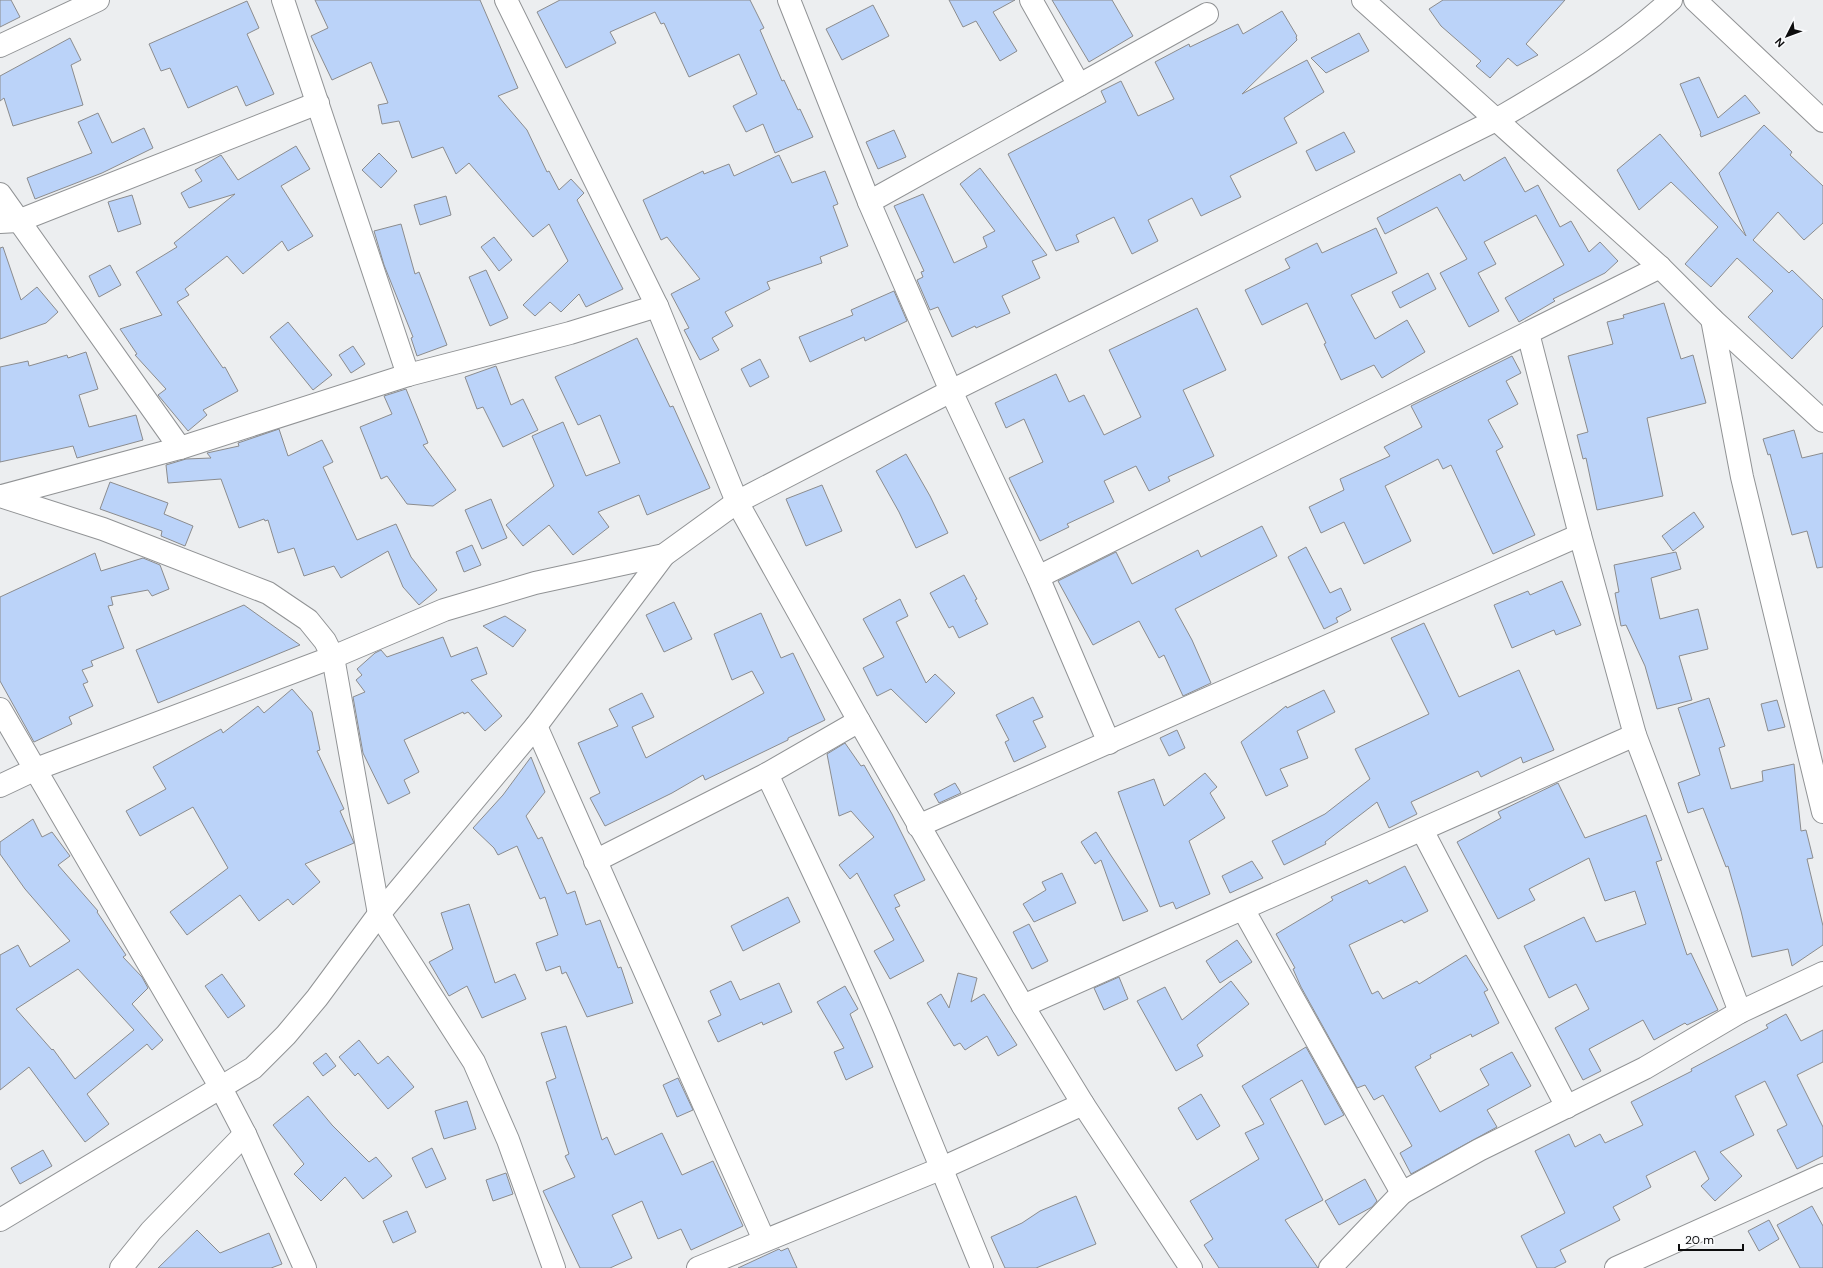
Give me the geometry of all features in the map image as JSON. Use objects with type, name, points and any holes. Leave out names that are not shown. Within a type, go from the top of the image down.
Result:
[{"type":"street","points":[[0,46],[98,0]]},
{"type":"street","points":[[283,0],[408,376]]},
{"type":"street","points":[[506,0],[657,306],[737,502],[918,826],[1024,1006],[1083,1104],[1191,1268]]},
{"type":"street","points":[[789,0],[869,202],[951,391],[1038,577],[1109,743]]},
{"type":"street","points":[[1031,0],[1079,85]]},
{"type":"street","points":[[1363,0],[1660,267],[1712,319],[1823,420]]},
{"type":"street","points":[[3,1211],[221,1088],[253,1068],[286,1035],[317,998],[378,914],[536,726],[664,555],[737,502],[951,391],[1496,120],[1571,75],[1648,21],[1671,0]]},
{"type":"street","points":[[1695,0],[1823,121]]},
{"type":"street","points":[[869,202],[1208,14]]},
{"type":"street","points":[[9,222],[318,103]]},
{"type":"street","points":[[0,194],[9,222],[180,448]]},
{"type":"street","points":[[1038,577],[1660,267]]},
{"type":"street","points":[[1,496],[180,448],[408,376],[570,333],[657,306]]},
{"type":"street","points":[[1712,319],[1742,477],[1823,812]]},
{"type":"street","points":[[1528,333],[1580,535],[1635,735],[1740,1012]]},
{"type":"street","points":[[1,496],[103,529],[268,592],[308,620],[325,641],[333,657],[378,914],[474,1062],[508,1140],[554,1268]]},
{"type":"street","points":[[918,826],[1580,535]]},
{"type":"street","points":[[0,786],[36,769],[333,657],[444,610],[535,583],[664,555]]},
{"type":"street","points":[[0,709],[221,1088],[245,1134],[305,1268]]},
{"type":"street","points":[[595,861],[767,774],[859,722]]},
{"type":"street","points":[[536,726],[764,1240]]},
{"type":"street","points":[[1024,1006],[1635,735]]},
{"type":"street","points":[[767,774],[839,926],[885,1030],[940,1169],[982,1268]]},
{"type":"street","points":[[1422,830],[1567,1107]]},
{"type":"street","points":[[1243,909],[1402,1193]]},
{"type":"street","points":[[1330,1268],[1402,1193],[1480,1150],[1645,1068],[1740,1012],[1823,973]]},
{"type":"street","points":[[698,1268],[940,1169],[1083,1104]]},
{"type":"street","points":[[121,1268],[151,1231],[245,1134]]},
{"type":"street","points":[[1616,1268],[1822,1179]]},
{"type":"building","points":[[0,0],[11,0],[20,17],[0,27]]},
{"type":"building","points":[[315,0],[480,0],[518,88],[498,96],[527,130],[547,172],[549,171],[559,190],[571,179],[584,193],[577,200],[623,289],[586,307],[579,294],[561,312],[550,302],[535,316],[523,305],[568,261],[549,224],[533,237],[469,163],[456,174],[443,147],[412,158],[399,121],[382,124],[378,105],[388,103],[371,62],[332,80],[311,36],[328,28]]},
{"type":"building","points":[[560,0],[750,0],[764,28],[760,30],[782,81],[784,80],[813,137],[775,153],[763,124],[746,132],[733,106],[757,94],[739,54],[689,77],[664,23],[661,24],[655,12],[610,32],[616,43],[566,68],[537,12]]},
{"type":"building","points":[[949,0],[1015,0],[993,12],[1017,51],[1000,61],[976,21],[963,27]]},
{"type":"building","points":[[1052,0],[1112,0],[1133,36],[1089,62]]},
{"type":"building","points":[[1443,0],[1565,0],[1526,44],[1538,55],[1517,66],[1508,58],[1490,78],[1476,66],[1481,61],[1441,26],[1429,9]]},
{"type":"building","points":[[247,1],[259,28],[247,34],[274,94],[246,106],[237,86],[188,108],[170,68],[161,71],[149,44]]},
{"type":"building","points":[[873,5],[889,36],[842,60],[826,29]]},
{"type":"building","points":[[1282,11],[1297,36],[1297,40],[1242,94],[1307,60],[1324,92],[1284,118],[1297,143],[1230,176],[1241,197],[1201,216],[1192,198],[1148,220],[1158,241],[1132,254],[1114,217],[1076,235],[1079,242],[1056,251],[1008,154],[1106,102],[1101,91],[1121,81],[1138,116],[1174,99],[1155,62],[1189,44],[1190,47],[1238,24],[1243,34]]},
{"type":"building","points":[[1359,33],[1369,51],[1326,73],[1311,58]]},
{"type":"building","points":[[70,38],[81,60],[71,65],[83,105],[13,126],[4,98],[0,101],[0,76]]},
{"type":"building","points":[[1699,77],[1718,118],[1745,95],[1760,113],[1701,137],[1701,133],[1680,84]]},
{"type":"building","points":[[98,113],[112,143],[144,128],[153,148],[102,173],[35,199],[27,178],[92,153],[78,122]]},
{"type":"building","points":[[1764,125],[1792,152],[1790,155],[1823,186],[1823,223],[1804,240],[1778,212],[1753,240],[1789,273],[1792,270],[1823,300],[1823,326],[1792,359],[1748,317],[1773,291],[1737,258],[1711,287],[1685,264],[1718,227],[1671,182],[1639,210],[1617,170],[1660,134],[1746,236],[1719,173]]},
{"type":"building","points":[[894,130],[906,157],[878,169],[866,142]]},
{"type":"building","points":[[1344,132],[1355,152],[1316,171],[1306,151]]},
{"type":"building","points":[[296,146],[310,169],[281,186],[313,236],[288,251],[282,241],[243,274],[227,256],[185,289],[189,295],[177,302],[223,368],[225,367],[238,391],[203,410],[207,415],[188,431],[158,395],[166,389],[135,355],[137,354],[120,329],[162,315],[136,272],[177,247],[174,243],[235,194],[189,208],[181,193],[202,181],[195,170],[221,155],[238,180]]},
{"type":"building","points":[[379,153],[397,171],[381,188],[362,170]]},
{"type":"building","points":[[779,155],[792,183],[825,171],[838,204],[833,206],[848,246],[820,257],[822,263],[767,282],[770,289],[725,312],[733,326],[712,338],[719,350],[700,360],[684,330],[689,328],[671,294],[700,279],[667,237],[661,240],[643,200],[703,171],[704,174],[729,164],[734,176]]},
{"type":"building","points":[[1505,157],[1525,192],[1538,185],[1560,227],[1571,221],[1589,252],[1600,242],[1618,261],[1605,273],[1553,299],[1555,301],[1519,322],[1505,298],[1564,265],[1536,215],[1484,242],[1496,264],[1478,273],[1499,311],[1469,327],[1440,273],[1467,259],[1437,207],[1385,234],[1377,218],[1460,174],[1464,181]]},
{"type":"building","points":[[980,168],[1047,255],[1032,261],[1040,278],[1002,296],[1010,313],[976,328],[975,326],[952,337],[938,307],[930,310],[917,280],[923,277],[921,272],[924,271],[894,206],[923,194],[954,263],[987,247],[983,237],[995,231],[960,184]]},
{"type":"building","points":[[132,195],[141,224],[118,232],[108,202]]},
{"type":"building","points":[[446,196],[451,215],[420,225],[414,205]]},
{"type":"building","points":[[401,224],[415,274],[419,272],[447,345],[417,356],[411,338],[413,337],[384,265],[374,231]]},
{"type":"building","points":[[1376,228],[1397,273],[1351,295],[1375,339],[1407,320],[1425,352],[1382,378],[1374,365],[1341,380],[1324,344],[1326,343],[1307,303],[1262,325],[1245,290],[1290,268],[1285,259],[1317,243],[1322,253]]},
{"type":"building","points":[[494,237],[512,260],[499,271],[481,247]]},
{"type":"building","points":[[3,247],[21,300],[37,287],[58,312],[46,323],[0,339],[0,248]]},
{"type":"building","points":[[110,265],[121,285],[99,297],[89,276]]},
{"type":"building","points":[[486,270],[508,318],[490,326],[469,277]]},
{"type":"building","points":[[1428,273],[1436,289],[1400,308],[1392,292]]},
{"type":"building","points":[[894,291],[907,321],[865,341],[864,337],[810,362],[799,337],[853,315],[851,310]]},
{"type":"building","points":[[1664,303],[1681,359],[1693,355],[1706,403],[1647,418],[1663,496],[1597,510],[1586,458],[1583,459],[1577,435],[1588,432],[1568,356],[1613,344],[1607,322],[1624,318],[1623,315]]},
{"type":"building","points":[[1197,308],[1226,370],[1183,390],[1214,456],[1168,477],[1170,481],[1149,491],[1136,466],[1104,481],[1114,502],[1067,524],[1069,527],[1040,541],[1009,478],[1043,462],[1024,419],[1006,428],[995,403],[1056,374],[1069,402],[1084,395],[1104,435],[1141,417],[1109,350]]},
{"type":"building","points":[[288,322],[332,375],[313,390],[270,337]]},
{"type":"building","points":[[637,338],[670,407],[673,406],[710,488],[647,515],[639,495],[598,512],[609,527],[573,555],[549,525],[523,546],[506,525],[554,486],[532,436],[563,422],[586,476],[620,463],[600,415],[578,425],[555,377]]},
{"type":"building","points":[[353,346],[365,364],[351,373],[339,355]]},
{"type":"building","points":[[86,352],[98,389],[79,395],[89,427],[136,415],[143,440],[77,458],[73,446],[0,462],[0,367],[28,361],[29,366],[67,355],[68,358]]},
{"type":"building","points":[[1512,356],[1521,373],[1506,381],[1518,404],[1488,420],[1503,447],[1496,451],[1535,535],[1493,554],[1451,465],[1443,469],[1438,459],[1385,486],[1411,541],[1364,564],[1344,522],[1321,533],[1309,507],[1344,490],[1340,479],[1390,456],[1384,447],[1422,427],[1411,406]]},
{"type":"building","points":[[760,359],[769,377],[750,387],[741,369]]},
{"type":"building","points":[[496,366],[511,405],[523,399],[538,430],[503,447],[483,407],[477,409],[465,377]]},
{"type":"building","points":[[406,389],[428,443],[423,445],[456,490],[433,506],[407,504],[387,476],[381,479],[360,427],[392,414],[384,396]]},
{"type":"building","points":[[279,429],[288,456],[322,440],[333,462],[323,467],[357,540],[396,524],[411,557],[437,590],[419,605],[403,587],[388,551],[341,578],[334,566],[304,576],[294,548],[278,553],[268,520],[265,521],[264,519],[239,528],[221,479],[168,483],[166,465],[186,459],[211,458],[207,453],[239,446],[238,443]]},
{"type":"building","points":[[1794,430],[1802,458],[1823,453],[1823,567],[1817,568],[1807,531],[1792,535],[1770,454],[1768,455],[1763,439]]},
{"type":"building","points":[[906,454],[930,496],[948,533],[916,548],[899,512],[876,471]]},
{"type":"building","points":[[110,482],[168,503],[164,514],[193,526],[185,546],[161,536],[162,531],[100,509]]},
{"type":"building","points":[[822,485],[842,531],[806,546],[786,499]]},
{"type":"building","points":[[491,499],[507,538],[482,549],[465,510]]},
{"type":"building","points":[[1694,512],[1704,527],[1673,551],[1662,536]]},
{"type":"building","points":[[1262,526],[1277,556],[1175,609],[1192,640],[1211,683],[1183,696],[1164,655],[1159,658],[1139,621],[1093,645],[1058,581],[1116,552],[1132,584],[1198,550],[1201,557]]},
{"type":"building","points":[[472,545],[481,565],[464,572],[456,552]]},
{"type":"building","points":[[1306,547],[1330,593],[1341,588],[1351,610],[1336,618],[1338,622],[1324,629],[1288,557]]},
{"type":"building","points":[[1676,552],[1681,569],[1651,578],[1660,619],[1698,609],[1708,649],[1679,656],[1692,700],[1657,709],[1645,666],[1626,625],[1621,626],[1615,593],[1619,592],[1614,565]]},
{"type":"building","points":[[95,553],[101,571],[143,558],[160,565],[169,589],[152,596],[148,590],[111,597],[113,605],[108,606],[124,648],[91,661],[93,666],[82,670],[88,682],[83,684],[93,706],[69,717],[72,724],[34,742],[0,681],[0,597]]},
{"type":"building","points":[[964,575],[988,624],[959,638],[953,626],[949,628],[930,593]]},
{"type":"building","points":[[1562,581],[1581,625],[1556,635],[1554,630],[1512,648],[1494,605],[1528,591],[1530,595]]},
{"type":"building","points":[[900,599],[908,616],[896,622],[926,683],[935,674],[955,693],[926,723],[891,689],[877,696],[863,668],[884,657],[863,619]]},
{"type":"building","points":[[674,602],[692,639],[664,652],[646,615]]},
{"type":"building","points":[[244,605],[300,645],[158,703],[136,650]]},
{"type":"building","points":[[761,613],[781,658],[793,653],[825,720],[788,738],[788,740],[705,780],[703,775],[672,793],[605,826],[590,798],[600,793],[578,743],[618,726],[609,709],[642,693],[654,717],[632,727],[646,758],[764,693],[752,671],[732,680],[714,634]]},
{"type":"building","points":[[505,616],[526,630],[513,647],[483,626]]},
{"type":"building","points":[[1424,623],[1459,697],[1519,670],[1554,750],[1523,763],[1521,757],[1481,777],[1478,771],[1411,802],[1417,814],[1389,828],[1377,802],[1325,842],[1326,844],[1284,865],[1272,841],[1325,814],[1370,779],[1355,749],[1429,714],[1391,638]]},
{"type":"building","points":[[443,637],[451,657],[477,647],[487,674],[471,680],[502,716],[485,731],[468,712],[464,714],[463,712],[404,740],[419,772],[404,780],[410,793],[388,804],[363,753],[353,697],[365,692],[356,680],[362,675],[357,669],[375,653],[381,650],[387,657]]},
{"type":"building","points":[[292,689],[312,712],[320,750],[317,751],[344,809],[340,811],[354,843],[305,864],[320,882],[293,905],[288,899],[259,921],[240,895],[187,935],[170,912],[228,868],[193,807],[140,836],[126,811],[166,789],[153,767],[221,729],[223,733],[258,706],[264,713]]},
{"type":"building","points":[[1324,690],[1335,712],[1297,731],[1308,758],[1280,769],[1288,786],[1266,796],[1241,742],[1286,706],[1287,708]]},
{"type":"building","points":[[1033,697],[1043,717],[1033,721],[1046,747],[1014,762],[1005,742],[1009,740],[996,715]]},
{"type":"building","points":[[1709,698],[1725,746],[1719,748],[1731,789],[1763,781],[1762,771],[1794,764],[1801,831],[1806,830],[1813,858],[1807,859],[1823,926],[1823,945],[1792,966],[1788,949],[1752,957],[1728,866],[1726,867],[1703,808],[1688,813],[1678,783],[1700,775],[1678,708]]},
{"type":"building","points":[[1777,700],[1785,727],[1768,731],[1761,704]]},
{"type":"building","points":[[1177,730],[1185,748],[1169,756],[1160,738]]},
{"type":"building","points":[[845,743],[861,766],[864,765],[892,814],[925,880],[894,895],[900,906],[895,908],[924,961],[890,979],[874,951],[894,940],[857,873],[850,879],[839,865],[874,837],[851,811],[839,816],[827,754]]},
{"type":"building","points":[[531,757],[545,792],[526,816],[538,839],[542,837],[567,894],[575,891],[586,925],[600,920],[618,968],[621,967],[633,1003],[587,1017],[566,972],[562,974],[560,966],[546,971],[536,943],[558,935],[545,897],[540,899],[517,846],[498,855],[494,848],[473,828],[503,795]]},
{"type":"building","points":[[1205,773],[1217,787],[1210,793],[1225,818],[1189,841],[1210,894],[1176,909],[1173,902],[1160,907],[1118,792],[1154,779],[1164,806]]},
{"type":"building","points":[[955,783],[961,793],[939,803],[934,794]]},
{"type":"building","points":[[1558,783],[1585,838],[1646,815],[1662,860],[1656,862],[1687,955],[1691,953],[1718,1010],[1687,1025],[1685,1023],[1654,1040],[1643,1020],[1589,1049],[1601,1071],[1583,1080],[1555,1028],[1589,1009],[1576,984],[1549,998],[1524,946],[1584,917],[1596,942],[1646,924],[1635,891],[1605,901],[1589,858],[1529,889],[1535,900],[1498,919],[1457,842],[1501,818],[1498,812]]},
{"type":"building","points":[[33,819],[42,837],[52,832],[70,856],[58,865],[98,911],[97,912],[126,955],[123,957],[142,977],[148,988],[132,1004],[163,1040],[152,1050],[147,1044],[87,1094],[109,1124],[85,1142],[29,1067],[0,1090],[0,955],[18,945],[30,967],[70,941],[25,889],[0,854],[0,842]],"holes":[[[78,969],[134,1030],[75,1079],[53,1049],[52,1050],[16,1009]]]},
{"type":"building","points":[[1096,832],[1148,911],[1123,921],[1101,860],[1095,864],[1081,842]]},
{"type":"building","points":[[1252,861],[1263,878],[1230,893],[1222,876]]},
{"type":"building","points":[[1405,866],[1428,911],[1404,923],[1402,920],[1349,945],[1372,994],[1378,991],[1383,999],[1417,981],[1419,984],[1466,955],[1488,990],[1484,992],[1499,1023],[1472,1037],[1471,1034],[1430,1055],[1431,1058],[1415,1067],[1440,1112],[1489,1085],[1480,1069],[1512,1052],[1531,1086],[1487,1110],[1497,1127],[1411,1174],[1400,1153],[1412,1146],[1383,1095],[1374,1100],[1365,1085],[1357,1088],[1301,987],[1293,969],[1295,968],[1276,934],[1333,900],[1331,897],[1367,880],[1369,884]]},
{"type":"building","points":[[1062,873],[1076,903],[1034,922],[1023,904],[1046,890],[1042,882]]},
{"type":"building","points":[[788,897],[800,922],[743,951],[731,926]]},
{"type":"building","points":[[469,904],[495,983],[515,974],[526,999],[482,1018],[467,986],[449,996],[429,962],[453,949],[441,913]]},
{"type":"building","points":[[1029,924],[1048,961],[1032,969],[1013,932]]},
{"type":"building","points":[[1237,940],[1252,962],[1220,983],[1206,961]]},
{"type":"building","points":[[958,973],[977,978],[971,1002],[984,994],[1017,1045],[998,1056],[987,1036],[965,1050],[960,1043],[954,1046],[927,1003],[941,994],[949,1008]]},
{"type":"building","points":[[222,974],[245,1006],[228,1018],[205,986]]},
{"type":"building","points":[[1119,977],[1128,999],[1104,1010],[1094,988]]},
{"type":"building","points":[[731,981],[740,1000],[779,983],[792,1012],[763,1025],[762,1022],[718,1042],[708,1021],[721,1015],[710,991]]},
{"type":"building","points":[[1231,981],[1249,1004],[1197,1045],[1203,1056],[1176,1071],[1137,1001],[1165,987],[1182,1020]]},
{"type":"building","points":[[845,986],[858,1009],[850,1014],[873,1067],[846,1080],[834,1052],[844,1048],[817,1002]]},
{"type":"building","points":[[1786,1014],[1801,1041],[1823,1030],[1823,1062],[1797,1075],[1823,1127],[1823,1156],[1797,1169],[1777,1130],[1787,1125],[1765,1081],[1735,1096],[1754,1135],[1720,1152],[1742,1176],[1715,1201],[1701,1186],[1709,1179],[1695,1151],[1646,1176],[1651,1187],[1613,1207],[1620,1220],[1560,1250],[1566,1262],[1554,1268],[1537,1268],[1521,1236],[1565,1213],[1535,1151],[1569,1134],[1575,1147],[1600,1134],[1605,1143],[1643,1125],[1631,1102],[1692,1071],[1691,1069],[1768,1028],[1766,1025]]},
{"type":"building","points":[[566,1026],[602,1140],[607,1137],[615,1155],[662,1133],[682,1175],[713,1161],[743,1226],[691,1250],[681,1229],[658,1239],[642,1201],[612,1215],[632,1258],[610,1268],[580,1268],[543,1191],[575,1177],[565,1156],[569,1154],[546,1082],[556,1078],[541,1033]]},
{"type":"building","points":[[359,1040],[378,1064],[388,1056],[414,1087],[388,1109],[358,1073],[355,1076],[339,1057]]},
{"type":"building","points":[[1306,1047],[1344,1115],[1325,1125],[1302,1080],[1270,1099],[1323,1200],[1285,1220],[1318,1268],[1219,1268],[1204,1245],[1213,1239],[1190,1201],[1259,1159],[1245,1133],[1264,1124],[1242,1086]]},
{"type":"building","points":[[326,1053],[336,1066],[323,1076],[313,1063]]},
{"type":"building","points":[[678,1078],[693,1110],[677,1117],[663,1085]]},
{"type":"building","points":[[1201,1094],[1220,1126],[1197,1140],[1178,1108]]},
{"type":"building","points":[[308,1096],[332,1125],[369,1162],[376,1157],[392,1176],[363,1199],[345,1177],[321,1201],[294,1174],[304,1164],[273,1125]]},
{"type":"building","points":[[467,1101],[476,1129],[444,1139],[435,1111]]},
{"type":"building","points":[[432,1148],[446,1179],[426,1188],[412,1158]]},
{"type":"building","points":[[43,1150],[52,1166],[20,1184],[11,1168]]},
{"type":"building","points":[[506,1173],[513,1194],[493,1201],[486,1180]]},
{"type":"building","points":[[1365,1179],[1377,1201],[1372,1207],[1339,1225],[1325,1201]]},
{"type":"building","points":[[1076,1196],[1096,1244],[1036,1268],[1005,1268],[991,1237],[1022,1223],[1040,1211]]},
{"type":"building","points":[[1812,1206],[1823,1226],[1823,1268],[1800,1268],[1777,1225]]},
{"type":"building","points":[[407,1211],[416,1232],[393,1243],[383,1221]]},
{"type":"building","points":[[1769,1220],[1779,1239],[1759,1251],[1748,1231]]},
{"type":"building","points":[[197,1230],[220,1253],[269,1233],[282,1264],[271,1268],[158,1268]]},
{"type":"building","points":[[788,1248],[797,1268],[738,1268],[779,1249],[781,1251]]}]
